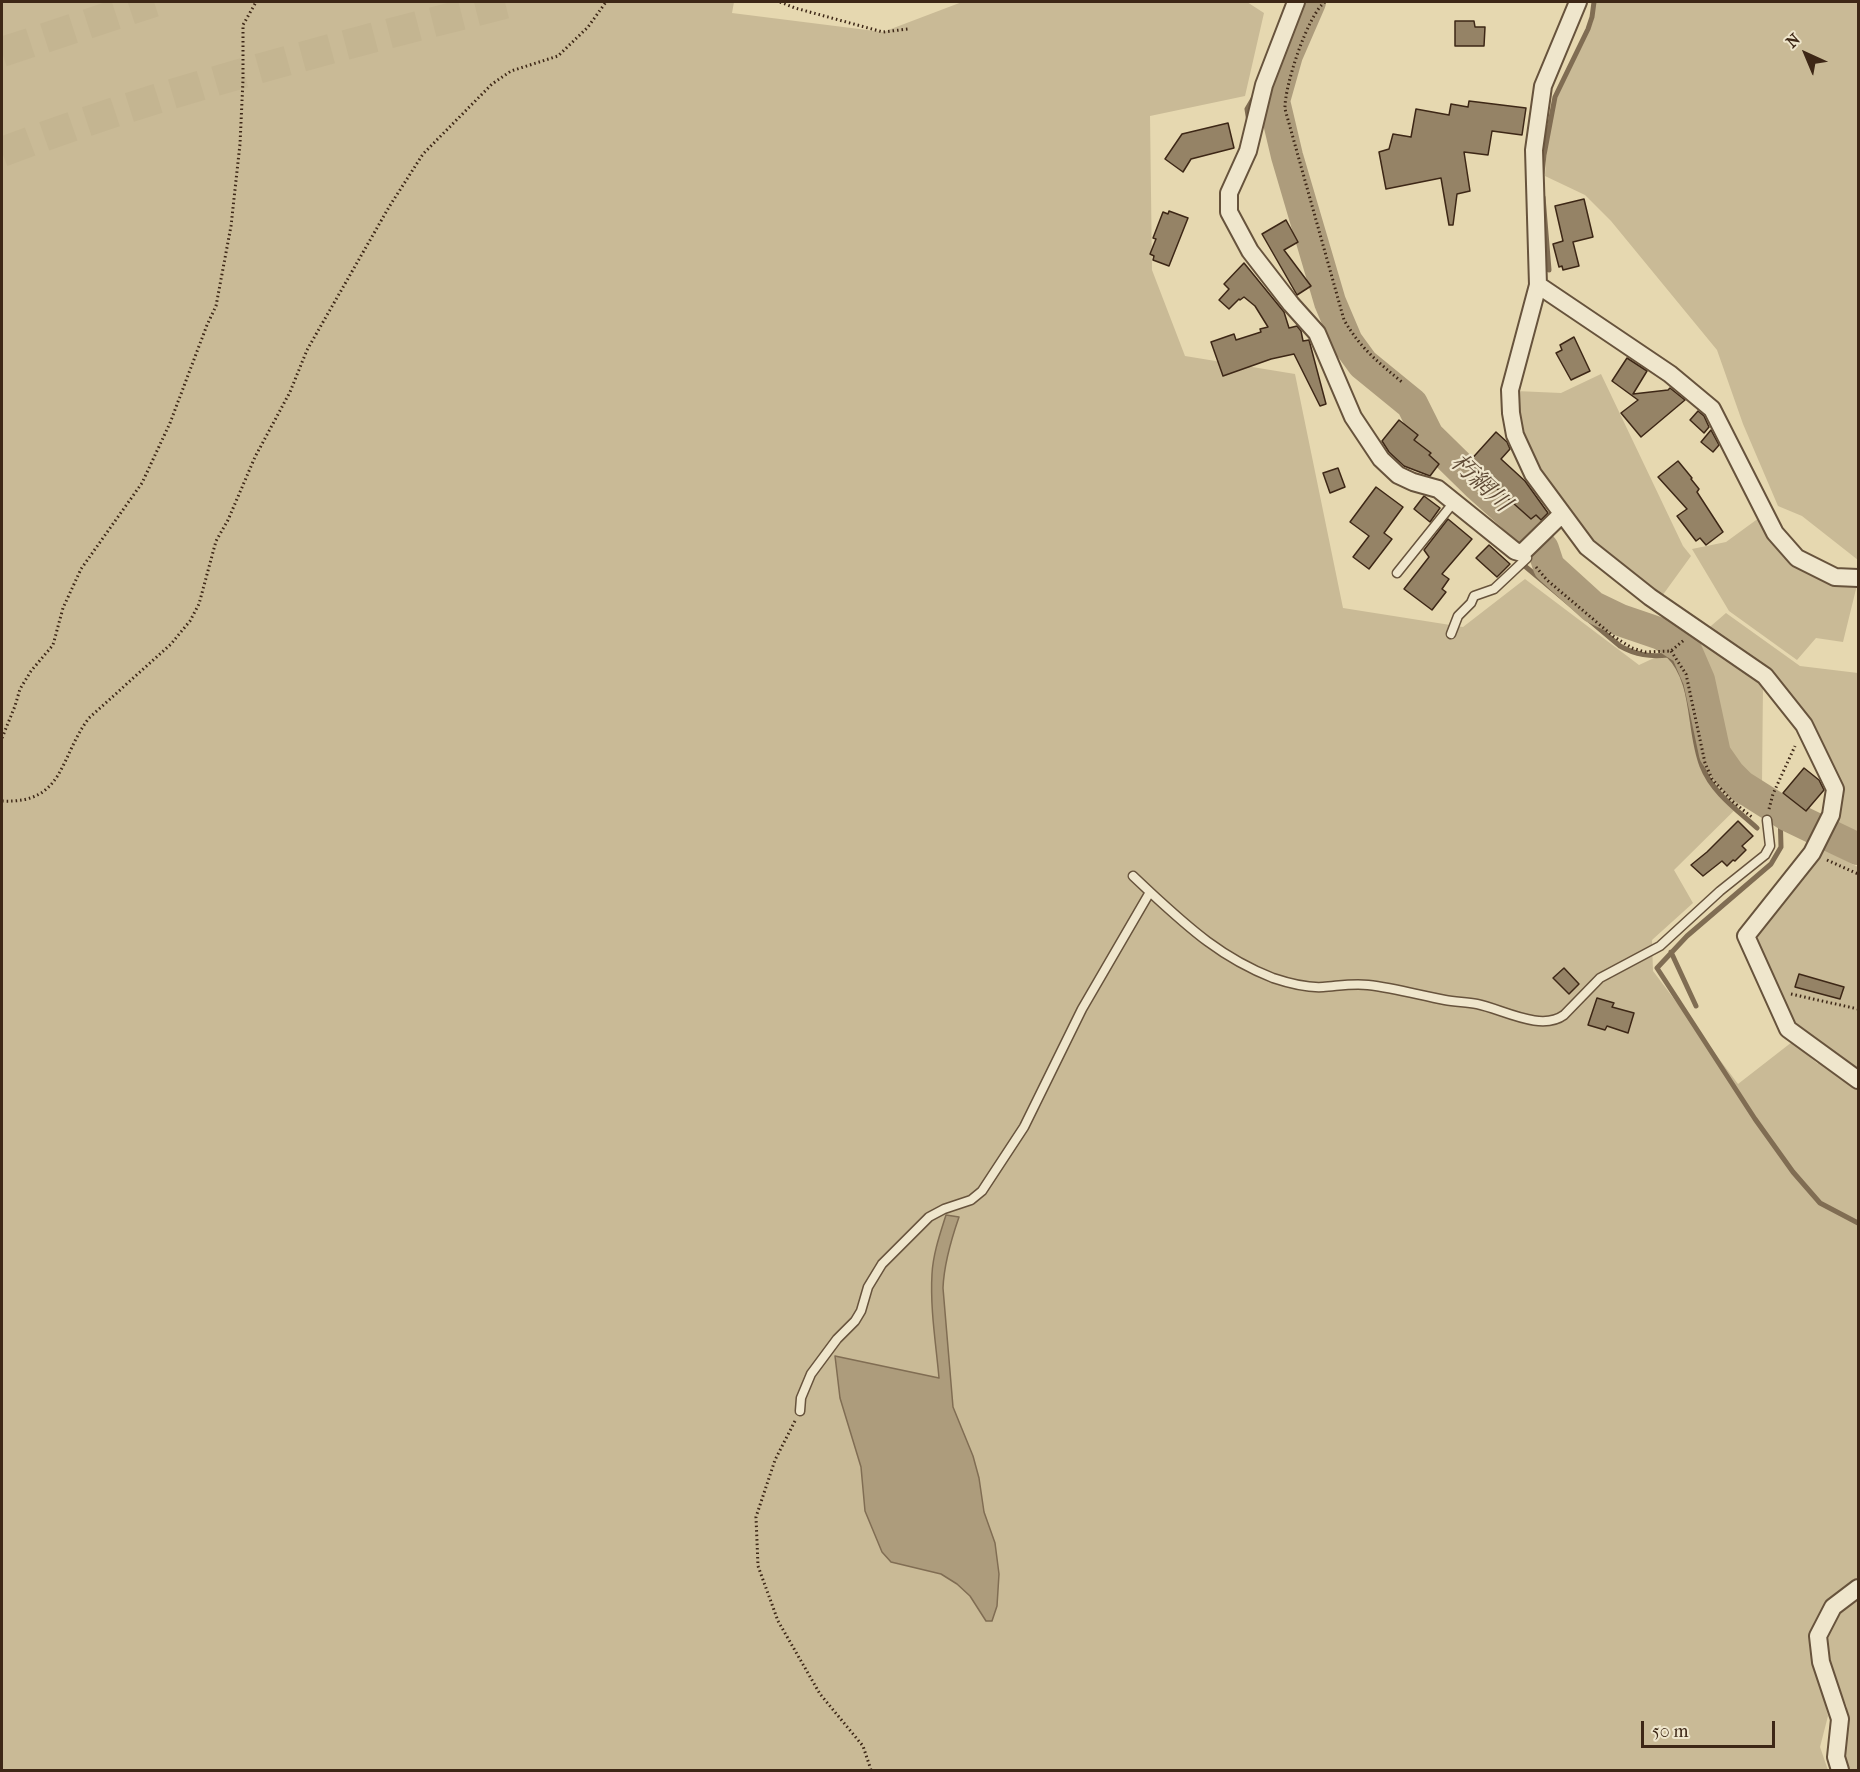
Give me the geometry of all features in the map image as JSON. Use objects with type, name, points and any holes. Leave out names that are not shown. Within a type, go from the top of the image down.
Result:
[{"type":"street","points":[[1296,2],[1264,85],[1248,152],[1229,193],[1229,212],[1250,251],[1317,333],[1353,417],[1381,459],[1398,475],[1438,489],[1452,504],[1515,551],[1522,553],[1529,553],[1562,514]]},
{"type":"street","points":[[1578,2],[1543,86],[1534,150],[1538,285],[1510,390],[1515,435],[1533,474],[1587,547],[1650,597],[1765,676],[1804,725],[1834,789],[1832,816],[1812,853],[1746,936],[1788,1029],[1858,1080]]},
{"type":"street","points":[[1538,285],[1670,374],[1712,408],[1775,533],[1797,558],[1835,577],[1858,578]]},
{"type":"street","points":[[1840,1770],[1836,1757],[1840,1719],[1821,1662],[1818,1636],[1833,1607],[1858,1588]]},
{"type":"lane","points":[[1397,573],[1452,504]]},
{"type":"lane","points":[[1451,634],[1458,616],[1471,603],[1474,596],[1494,589],[1529,553]]},
{"type":"lane","points":[[1133,876],[1194,933],[1241,963],[1276,979],[1321,987],[1349,984],[1393,988],[1445,1000],[1479,1004],[1512,1016],[1551,1021],[1564,1015],[1600,978],[1660,946],[1720,891],[1765,855],[1770,846],[1767,823]]},
{"type":"lane","points":[[800,1411],[801,1398],[811,1374],[837,1339],[855,1321],[861,1311],[868,1287],[882,1264],[929,1217],[971,1200],[982,1191],[1024,1127],[1082,1009],[1150,892]]},
{"type":"path","points":[[2,738],[20,689],[52,645],[63,608],[81,569],[142,483],[170,423],[216,306],[231,226],[240,144],[243,25],[256,2]]},
{"type":"path","points":[[2,801],[22,802],[45,792],[63,767],[80,730],[89,718],[171,644],[190,621],[199,604],[216,541],[228,520],[255,457],[290,392],[307,350],[384,215],[423,154],[492,84],[512,71],[558,56],[588,27],[606,2]]},
{"type":"path","points":[[780,2],[884,32],[908,29]]},
{"type":"path","points":[[1325,2],[1313,15],[1307,30],[1284,96],[1285,109],[1344,320],[1356,340],[1382,367],[1403,383]]},
{"type":"path","points":[[1529,553],[1547,580],[1613,636],[1632,648],[1671,651],[1682,642]]},
{"type":"path","points":[[1671,651],[1686,674],[1705,763],[1712,779],[1731,801],[1761,824],[1767,823]]},
{"type":"path","points":[[1773,794],[1804,725]]},
{"type":"path","points":[[1812,853],[1858,874]]},
{"type":"path","points":[[1769,990],[1858,1009]]},
{"type":"path","points":[[800,1411],[775,1460],[756,1517],[758,1566],[778,1621],[820,1694],[863,1746],[871,1770]]},
{"type":"shaded area","points":[[2,2],[734,2],[732,13],[883,32],[962,2],[1247,2],[1264,13],[1245,96],[1150,116],[1152,270],[1185,356],[1295,374],[1343,608],[1463,627],[1525,579],[1639,665],[1697,638],[1726,613],[1800,666],[1858,673],[1858,840],[1834,828],[1835,786],[1812,732],[1763,685],[1762,783],[1674,870],[1693,903],[1652,940],[1653,971],[1738,1084],[1792,1042],[1818,1064],[1811,1044],[1795,1028],[1755,939],[1772,910],[1823,849],[1858,867],[1858,1582],[1815,1621],[1810,1646],[1828,1716],[1820,1747],[1828,1770],[2,1770]]},
{"type":"shaded area","points":[[1595,2],[1858,2],[1858,560],[1802,516],[1778,506],[1743,424],[1717,350],[1611,221],[1585,195],[1545,176],[1547,143],[1557,95],[1593,22]]},
{"type":"shaded area","points":[[1601,374],[1683,546],[1691,556],[1662,596],[1587,537],[1540,475],[1519,433],[1516,391],[1561,393]]},
{"type":"shaded area","points":[[1763,515],[1799,566],[1822,580],[1857,585],[1843,642],[1816,638],[1797,660],[1729,611],[1692,549],[1726,542]]},
{"type":"shaded area","points":[[946,1215],[959,1217],[948,1252],[943,1288],[953,1407],[973,1456],[984,1512],[995,1543],[999,1574],[997,1606],[992,1621],[986,1621],[970,1596],[957,1584],[941,1574],[891,1562],[882,1552],[865,1511],[861,1467],[840,1398],[835,1356],[939,1378],[932,1274],[935,1252]]},
{"type":"shaded area","points":[[1858,1597],[1858,1770],[1846,1770],[1844,1751],[1847,1707],[1824,1652],[1832,1621]]},
{"type":"building","points":[[1455,21],[1474,21],[1475,27],[1485,27],[1484,46],[1455,46]]},
{"type":"building","points":[[1469,101],[1526,108],[1522,135],[1492,131],[1488,155],[1464,152],[1470,191],[1457,194],[1453,225],[1449,225],[1441,178],[1386,189],[1379,152],[1389,149],[1393,134],[1411,137],[1416,109],[1449,115],[1451,104],[1468,107]]},
{"type":"building","points":[[1228,123],[1234,148],[1191,159],[1183,172],[1165,159],[1182,134]]},
{"type":"building","points":[[1584,199],[1593,237],[1573,242],[1579,266],[1563,270],[1562,266],[1559,267],[1553,244],[1563,241],[1555,206]]},
{"type":"building","points":[[1169,211],[1188,218],[1169,266],[1153,260],[1154,256],[1150,254],[1156,239],[1153,238],[1163,212],[1168,214]]},
{"type":"building","points":[[1286,220],[1298,242],[1284,250],[1311,286],[1297,295],[1262,234]]},
{"type":"building","points":[[1244,263],[1284,312],[1289,328],[1297,326],[1301,331],[1303,341],[1309,340],[1326,404],[1320,406],[1294,354],[1271,359],[1223,376],[1211,342],[1234,334],[1236,340],[1261,332],[1260,329],[1268,327],[1255,306],[1244,297],[1229,309],[1219,300],[1229,289],[1224,284]]},
{"type":"building","points":[[1574,337],[1590,371],[1571,380],[1556,353],[1562,350],[1560,345]]},
{"type":"building","points":[[1627,358],[1647,371],[1633,394],[1670,388],[1685,400],[1641,437],[1621,413],[1638,400],[1612,381]]},
{"type":"building","points":[[1698,411],[1704,416],[1709,427],[1704,433],[1690,420]]},
{"type":"building","points":[[1399,420],[1418,435],[1414,440],[1431,453],[1429,455],[1439,464],[1430,476],[1404,466],[1389,452],[1382,441]]},
{"type":"building","points":[[1711,430],[1719,445],[1713,452],[1701,442]]},
{"type":"building","points":[[1496,432],[1507,442],[1510,449],[1501,459],[1525,481],[1548,513],[1541,520],[1536,515],[1531,519],[1468,463]]},
{"type":"building","points":[[1678,461],[1699,489],[1697,492],[1723,532],[1706,545],[1700,538],[1696,541],[1677,516],[1687,509],[1658,477]]},
{"type":"building","points":[[1338,468],[1345,487],[1330,493],[1323,473]]},
{"type":"building","points":[[1376,487],[1403,507],[1384,533],[1392,539],[1369,569],[1353,557],[1369,536],[1350,522]]},
{"type":"building","points":[[1424,496],[1440,508],[1430,522],[1414,509]]},
{"type":"building","points":[[1448,519],[1472,539],[1442,574],[1449,579],[1442,589],[1446,592],[1432,610],[1404,589],[1429,557],[1424,550]]},
{"type":"building","points":[[1489,545],[1510,564],[1497,577],[1476,558]]},
{"type":"building","points":[[1804,768],[1819,780],[1824,790],[1806,811],[1783,793]]},
{"type":"building","points":[[1738,821],[1753,836],[1742,846],[1746,850],[1727,866],[1722,861],[1703,876],[1691,865]]},
{"type":"building","points":[[1564,968],[1579,984],[1569,994],[1553,978]]},
{"type":"building","points":[[1799,974],[1844,987],[1840,999],[1795,987]]},
{"type":"building","points":[[1597,998],[1614,1003],[1612,1007],[1634,1013],[1628,1033],[1607,1026],[1605,1030],[1588,1025]]},
{"type":"waterway","name":"朽網川","points":[[1310,2],[1287,55],[1274,101],[1287,156],[1330,302],[1347,342],[1363,364],[1412,404],[1428,436],[1524,526],[1543,549],[1549,567],[1593,607],[1620,620],[1661,634],[1686,650],[1699,680],[1715,754],[1741,786],[1787,815],[1858,849]]},
{"type":"waterway","points":[[1542,173],[1555,97],[1588,29],[1594,2]]},
{"type":"waterway","points":[[1249,122],[1247,109],[1254,97]]},
{"type":"waterway","points":[[1543,197],[1549,270]]},
{"type":"waterway","points":[[1520,562],[1620,646],[1643,655],[1668,655],[1677,666],[1683,679],[1698,752],[1706,775],[1725,800],[1757,828]]},
{"type":"waterway","points":[[1780,811],[1781,847],[1771,864],[1687,936],[1657,968],[1755,1119],[1793,1172],[1820,1203],[1858,1223]]},
{"type":"waterway","points":[[1671,952],[1696,1006]]},
{"type":"tunnel","points":[[2,52],[154,2]]},
{"type":"tunnel","points":[[2,152],[64,129],[191,88],[512,2]]}]
